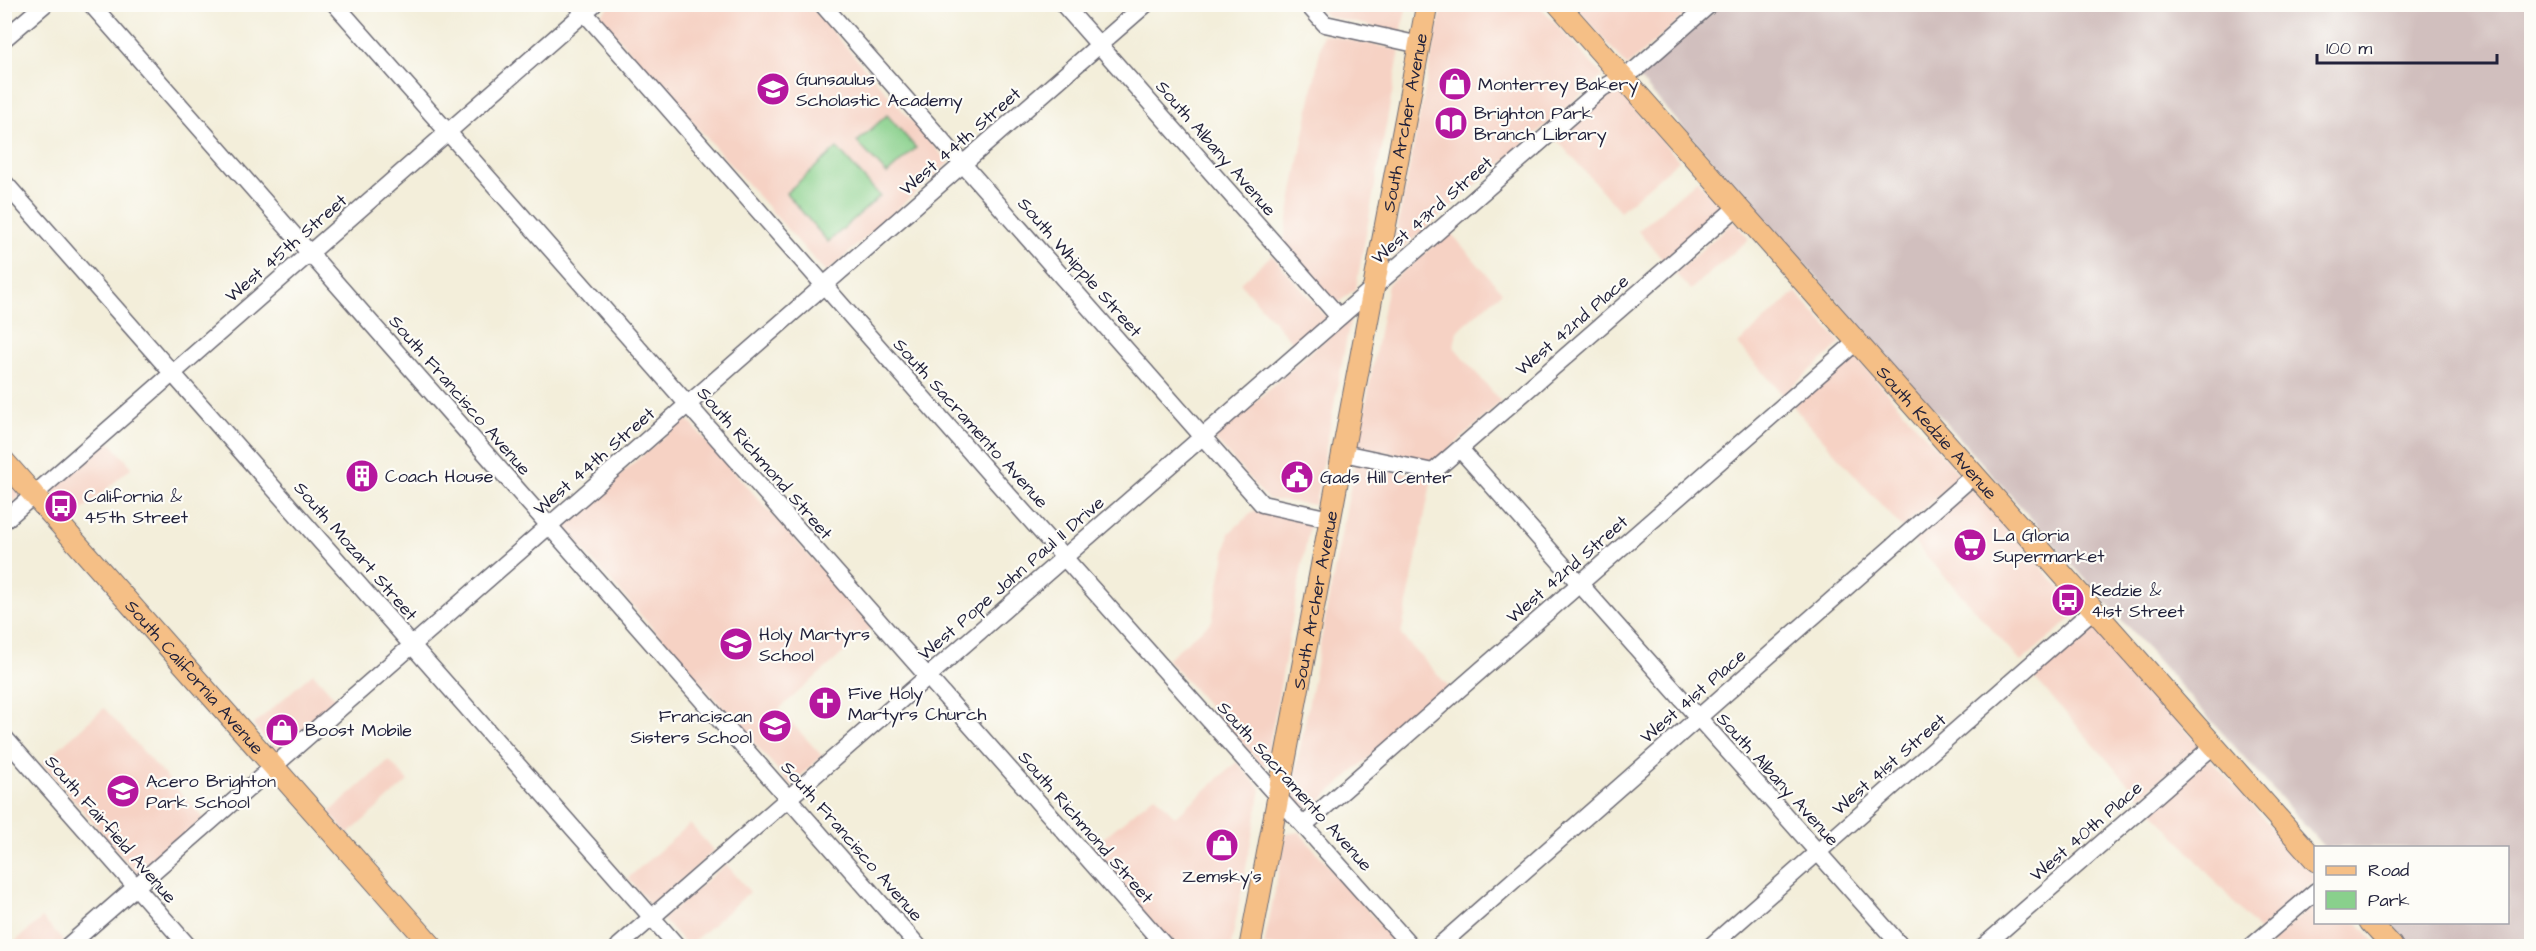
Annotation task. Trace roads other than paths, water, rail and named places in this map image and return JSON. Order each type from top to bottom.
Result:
[{"type":"main road","name":"South Archer Avenue","points":[[1250,946],[1427,4]]},
{"type":"main road","name":"South Kedzie Avenue","points":[[1558,4],[2314,859]]},
{"type":"main road","name":"South California Avenue","points":[[4,461],[432,946]]},
{"type":"main road","points":[[2372,924],[2392,946]]},
{"type":"street","points":[[4,39],[45,4]]},
{"type":"street","name":"South Francisco Avenue","points":[[91,4],[918,946]]},
{"type":"street","name":"South Richmond Street","points":[[335,4],[1165,946]]},
{"type":"street","name":"South Whipple Street","points":[[822,4],[1262,504],[1330,519]]},
{"type":"street","name":"South Albany Avenue","points":[[1063,4],[1339,317]]},
{"type":"street","name":"West 44th Street","points":[[68,946],[1146,4]]},
{"type":"street","points":[[1307,4],[1325,24],[1420,45]]},
{"type":"street","name":"West 43rd Street","points":[[1374,287],[1607,84],[1635,69],[1710,4]]},
{"type":"street","name":"West 45th Street","points":[[4,521],[448,132],[585,7]]},
{"type":"street","name":"South Sacramento Avenue","points":[[585,7],[824,286],[1411,946]]},
{"type":"street","name":"South Mozart Street","points":[[4,182],[677,946]]},
{"type":"street","name":"West 42nd Place","points":[[1343,453],[1433,472],[1737,207]]},
{"type":"street","name":"West Pope John Paul II Drive","points":[[619,946],[1374,287]]},
{"type":"street","name":"West 42nd Street","points":[[1304,825],[1856,342]]},
{"type":"street","name":"South Albany Avenue","points":[[1460,449],[1901,946]]},
{"type":"street","name":"West 41st Place","points":[[1439,946],[1974,475]]},
{"type":"street","name":"West 41st Street","points":[[1711,946],[2093,610]]},
{"type":"street","name":"South Fairfield Avenue","points":[[4,737],[188,946]]},
{"type":"street","name":"West 40th Place","points":[[1984,946],[2213,746]]},
{"type":"street","points":[[2252,946],[2314,893]]},
{"type":"place","name":"Monterrey Bakery","points":[[1455,84]]},
{"type":"place","name":"Gunsaulus Scholastic Academy","points":[[773,89]]},
{"type":"place","name":"Brighton Park Branch Library","points":[[1451,123]]},
{"type":"place","name":"Coach House","points":[[362,476]]},
{"type":"place","name":"Gads Hill Center","points":[[1297,477]]},
{"type":"place","name":"California & 45th Street","points":[[61,506]]},
{"type":"place","name":"La Gloria Supermarket","points":[[1970,545]]},
{"type":"place","name":"Kedzie & 41st Street","points":[[2068,600]]},
{"type":"place","name":"Holy Martyrs School","points":[[736,644]]},
{"type":"place","name":"Five Holy Martyrs Church","points":[[825,703]]},
{"type":"place","name":"Franciscan Sisters School","points":[[775,726]]},
{"type":"place","name":"Boost Mobile","points":[[282,730]]},
{"type":"place","name":"Acero Brighton Park School","points":[[123,791]]},
{"type":"place","name":"Zemsky's","points":[[1222,845]]}]
